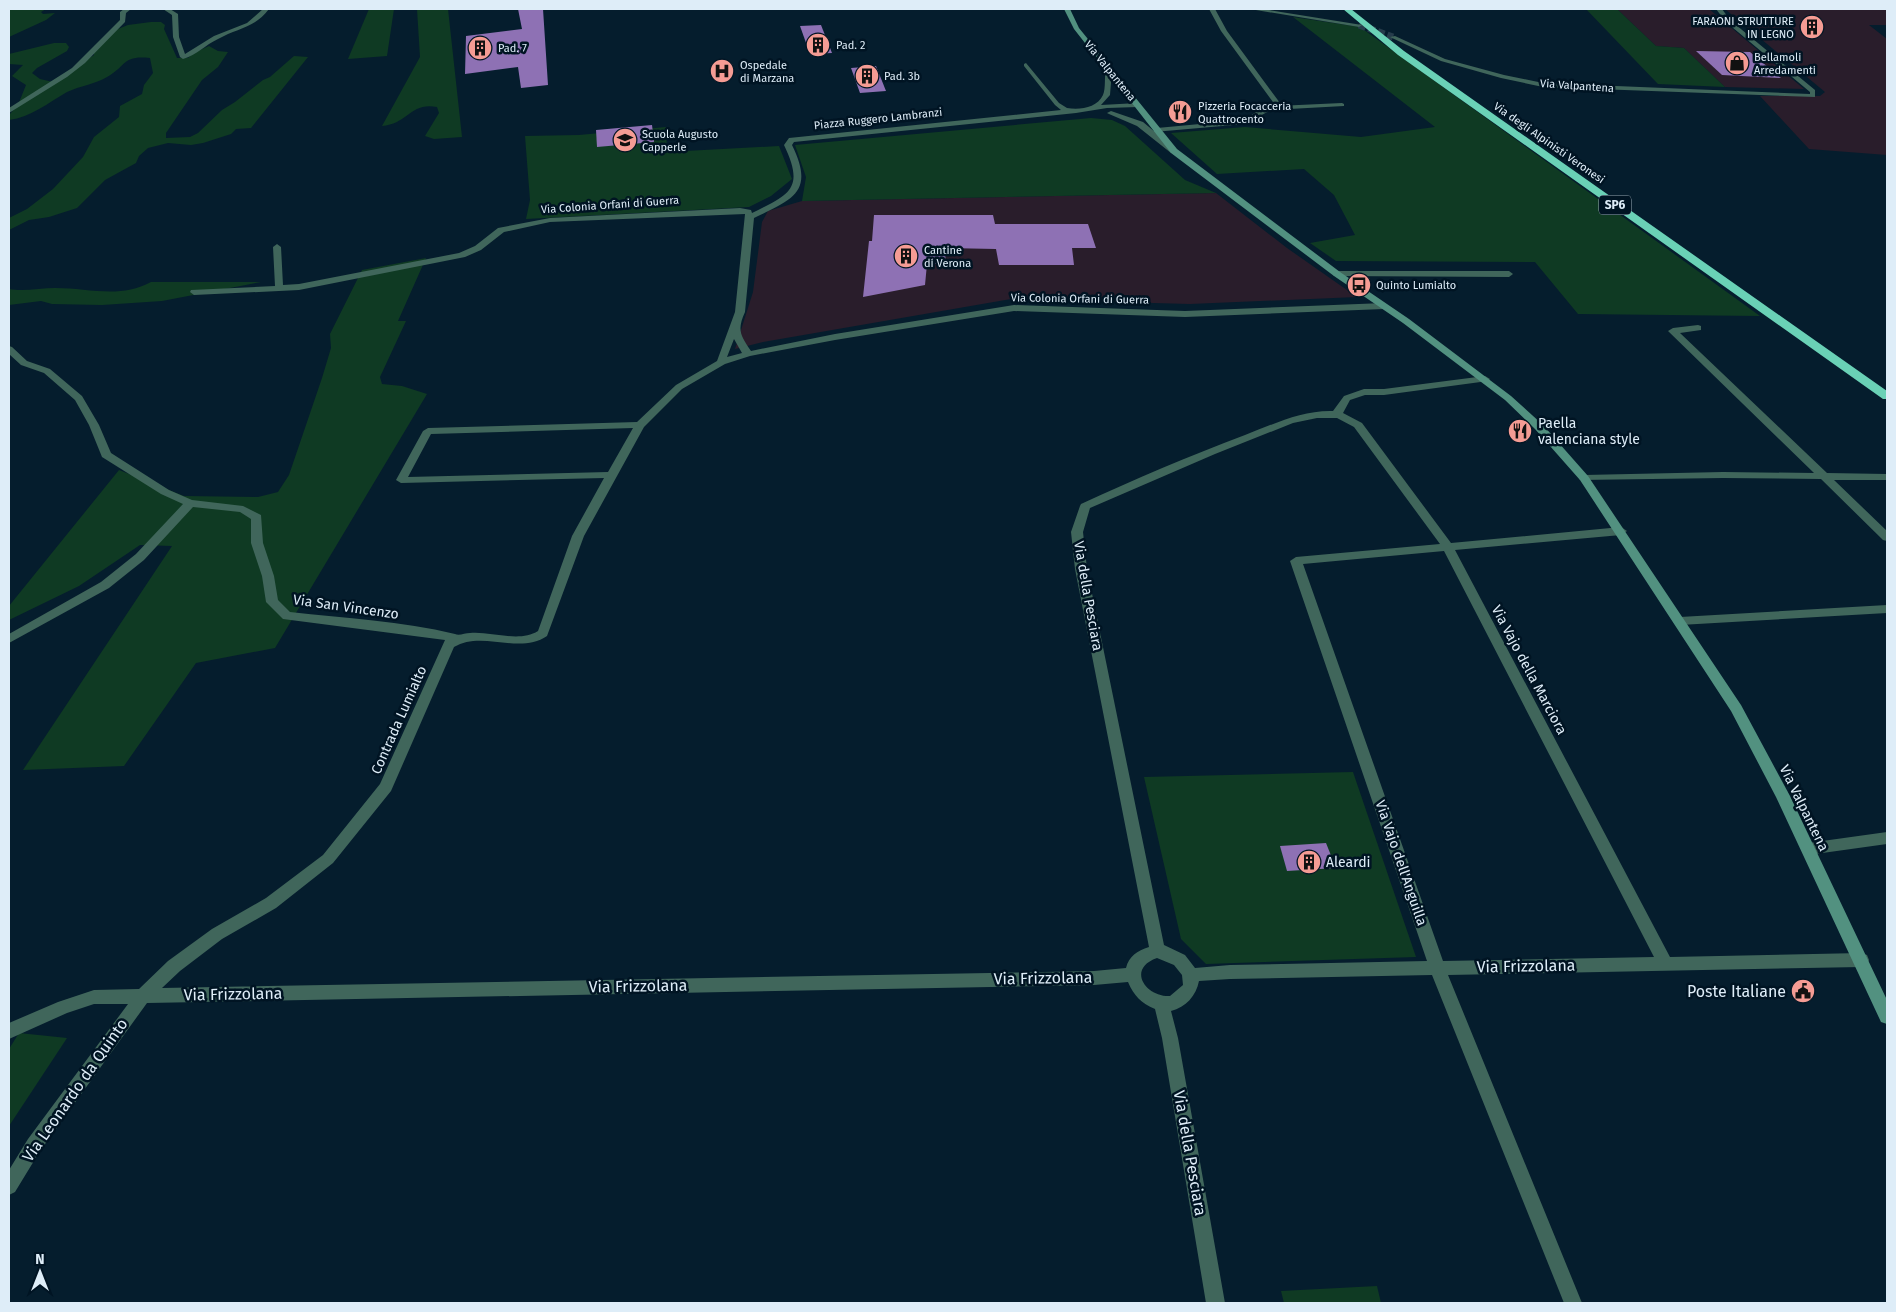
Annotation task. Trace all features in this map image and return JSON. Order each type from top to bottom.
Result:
[{"type":"highway","name":"Via degli Alpinisti Veronesi","points":[[1347,9],[1401,53],[1887,396]]},
{"type":"street","points":[[9,111],[84,62],[100,42],[123,20],[123,12],[128,9]]},
{"type":"street","points":[[166,9],[175,14],[176,37],[183,57],[197,53],[202,46],[217,37],[242,29],[263,14],[266,9]]},
{"type":"street","name":"Via Valpantena","points":[[1067,9],[1076,28],[1174,151],[1337,274],[1486,380],[1539,427],[1584,478],[1736,708],[1783,796],[1887,1017]]},
{"type":"street","points":[[1157,130],[1245,122],[1278,103],[1224,31],[1212,9]]},
{"type":"street","points":[[1253,9],[1359,25]]},
{"type":"street","name":"Via Valpantena","points":[[1393,37],[1443,60],[1543,85],[1814,96],[1813,91],[1728,21],[1719,9]]},
{"type":"street","name":"Piazza Ruggero Lambranzi","points":[[1026,65],[1057,104],[1065,110],[1076,112],[1118,105],[1139,107]]},
{"type":"street","points":[[1092,108],[1104,100],[1108,93],[1107,79],[1109,70]]},
{"type":"street","points":[[1272,108],[1342,105]]},
{"type":"street","name":"Piazza Ruggero Lambranzi","points":[[750,217],[790,196],[799,183],[799,171],[788,145],[788,142],[792,140],[1076,112],[1111,112],[1139,107]]},
{"type":"street","name":"Piazza Ruggero Lambranzi","points":[[1111,112],[1140,124],[1174,151]]},
{"type":"street","name":"Via Colonia Orfani di Guerra","points":[[194,292],[279,289],[342,280],[462,255],[478,248],[501,230],[550,220],[730,209],[748,212],[750,217]]},
{"type":"street","points":[[455,640],[461,638],[532,638],[541,635],[551,615],[578,536],[640,426],[679,387],[722,362],[724,351],[740,312],[750,217]]},
{"type":"street","points":[[277,247],[276,259],[280,274],[279,289]]},
{"type":"street","points":[[1337,274],[1509,274]]},
{"type":"street","name":"Via Colonia Orfani di Guerra","points":[[722,362],[748,354],[835,337],[1014,308],[1184,314],[1384,306]]},
{"type":"street","points":[[735,325],[737,337],[748,354]]},
{"type":"street","points":[[1698,328],[1673,331],[1822,477],[1887,537]]},
{"type":"street","name":"Via San Vincenzo","points":[[9,349],[24,363],[47,371],[79,398],[94,425],[106,455],[165,492],[190,503],[242,509],[257,518],[257,543],[268,576],[272,602],[287,616],[399,629],[447,636],[455,640]]},
{"type":"street","points":[[1337,414],[1347,398],[1364,392],[1384,392],[1486,380]]},
{"type":"street","name":"Via Vajo della Marciora","points":[[1337,414],[1349,418],[1358,425],[1448,547],[1665,963]]},
{"type":"street","name":"Via della Pesciara","points":[[1157,951],[1081,569],[1077,532],[1085,506],[1140,480],[1298,418],[1337,414]]},
{"type":"street","points":[[611,475],[401,480],[428,431],[640,426]]},
{"type":"street","points":[[1584,478],[1723,475],[1887,478]]},
{"type":"street","points":[[9,639],[105,585],[140,557],[190,503]]},
{"type":"street","points":[[1448,547],[1620,532]]},
{"type":"street","name":"Via Vajo dell'Anguilla","points":[[1448,547],[1296,561],[1437,968],[1573,1303]]},
{"type":"street","points":[[1680,621],[1887,609]]},
{"type":"street","name":"Contrada Lumialto","points":[[144,996],[174,966],[217,934],[271,904],[328,859],[386,787],[449,644],[455,640]]},
{"type":"street","points":[[1808,849],[1887,838]]},
{"type":"street","points":[[1157,951],[1166,952],[1182,961],[1191,975],[1189,990],[1178,1001],[1162,1003],[1144,996],[1138,990],[1132,975],[1137,960],[1149,952],[1157,951]]},
{"type":"street","name":"Via Frizzolana","points":[[1191,975],[1230,972],[1861,960]]},
{"type":"street","name":"Via Frizzolana","points":[[9,1031],[64,1007],[94,997],[1084,978],[1132,975]]},
{"type":"street","name":"Via Leonardo da Quinto","points":[[9,1186],[34,1145],[93,1062],[144,996]]},
{"type":"street","name":"Via della Pesciara","points":[[1162,1003],[1170,1038],[1216,1303]]},
{"type":"shaded area","points":[[1617,9],[1709,9],[1804,89],[1725,87],[1684,48],[1656,46]]},
{"type":"shaded area","points":[[1725,9],[1887,9],[1887,25],[1869,25],[1887,39],[1887,155],[1809,149],[1760,96],[1820,96],[1825,92]]},
{"type":"shaded area","points":[[1216,193],[1287,248],[1357,297],[1190,304],[1011,299],[763,342],[735,349],[753,292],[762,222],[768,211],[802,201]]},
{"type":"green space","points":[[9,9],[46,9],[41,12],[43,14],[55,13],[46,20],[9,37]]},
{"type":"green space","points":[[369,9],[394,9],[387,56],[348,59]]},
{"type":"green space","points":[[417,9],[448,9],[462,137],[434,139],[425,136],[439,113],[437,107],[428,106],[415,110],[398,121],[382,126],[420,57]]},
{"type":"green space","points":[[1586,9],[1617,9],[1656,46],[1684,48],[1725,87],[1658,84]]},
{"type":"green space","points":[[1293,17],[1360,27],[1760,316],[1578,314],[1535,262],[1336,261],[1310,243],[1355,235],[1334,195],[1304,169],[1217,174],[1171,133],[1245,127],[1361,137],[1435,127]]},
{"type":"green space","points":[[161,22],[165,25],[164,29],[177,58],[188,58],[193,53],[209,46],[218,51],[228,52],[218,67],[202,80],[166,133],[166,138],[190,137],[198,133],[222,110],[270,77],[294,56],[308,57],[251,128],[236,129],[231,134],[203,143],[191,145],[168,143],[148,148],[139,156],[136,163],[105,180],[77,208],[49,217],[29,220],[9,230],[9,218],[27,209],[53,189],[83,157],[94,137],[119,117],[120,106],[142,94],[144,85],[153,73],[150,58],[134,58],[125,62],[113,73],[102,79],[67,92],[32,113],[9,120],[9,115],[18,105],[26,85],[12,76],[23,65],[9,64],[9,54],[54,43],[66,43],[69,47],[67,51],[37,68],[32,73],[40,79],[53,82],[94,55],[94,46],[118,29],[128,25]]},
{"type":"green space","points":[[1091,118],[1112,120],[1125,126],[1185,180],[1216,193],[802,201],[806,177],[795,145]]},
{"type":"green space","points":[[666,127],[667,152],[779,146],[792,179],[771,196],[749,207],[526,219],[530,200],[525,136],[579,135]]},
{"type":"green space","points":[[426,258],[398,321],[406,321],[380,377],[382,384],[402,386],[427,394],[275,648],[196,663],[124,766],[23,770],[172,546],[140,545],[79,586],[9,620],[9,606],[119,470],[184,496],[258,497],[278,492],[289,475],[322,378],[331,348],[330,334],[362,270]]},
{"type":"green space","points":[[151,282],[261,282],[162,301],[102,305],[52,304],[41,301],[9,305],[9,289],[68,288],[116,291],[128,290]]},
{"type":"green space","points":[[1353,772],[1416,957],[1206,964],[1181,939],[1144,777]]},
{"type":"green space","points":[[19,1033],[67,1038],[9,1126],[9,1049]]},
{"type":"green space","points":[[1377,1286],[1381,1303],[1284,1303],[1281,1291]]},
{"type":"building","name":"Pad. 7","points":[[518,9],[543,9],[548,85],[521,88],[518,67],[465,74],[466,36],[522,29]]},
{"type":"building","name":"Pad. 2","points":[[821,25],[832,53],[810,54],[800,26]]},
{"type":"building","name":"Bellamoli Arredamenti","points":[[1696,51],[1750,52],[1781,78],[1722,75]]},
{"type":"building","name":"Pad. 3b","points":[[876,66],[886,91],[860,93],[851,68]]},
{"type":"building","name":"Scuola Augusto Capperle","points":[[652,125],[654,142],[597,147],[596,130]]},
{"type":"building","name":"Cantine di Verona","points":[[874,215],[993,215],[995,224],[1088,224],[1096,248],[1072,248],[1074,265],[999,265],[996,249],[946,248],[945,264],[927,264],[925,285],[863,297]]},
{"type":"building","name":"Aleardi","points":[[1326,843],[1336,868],[1287,871],[1280,846]]},
{"type":"tunnel","points":[[1359,25],[1393,37]]},
{"type":"place","name":"FARAONI STRUTTURE IN LEGNO","points":[[1812,27]]},
{"type":"place","name":"Pad. 2","points":[[818,45]]},
{"type":"place","name":"Pad. 7","points":[[480,48]]},
{"type":"place","name":"Bellamoli Arredamenti","points":[[1737,63]]},
{"type":"place","name":"Ospedale di Marzana","points":[[722,71]]},
{"type":"place","name":"Pad. 3b","points":[[867,76]]},
{"type":"place","name":"Pizzeria Focacceria Quattrocento","points":[[1180,112]]},
{"type":"place","name":"Scuola Augusto Capperle","points":[[625,140]]},
{"type":"place","name":"Cantine di Verona","points":[[906,256]]},
{"type":"place","name":"Quinto Lumialto","points":[[1359,285]]},
{"type":"place","name":"Paella valenciana style","points":[[1520,431]]},
{"type":"place","name":"Aleardi","points":[[1309,862]]},
{"type":"place","name":"Poste Italiane","points":[[1803,991]]}]
